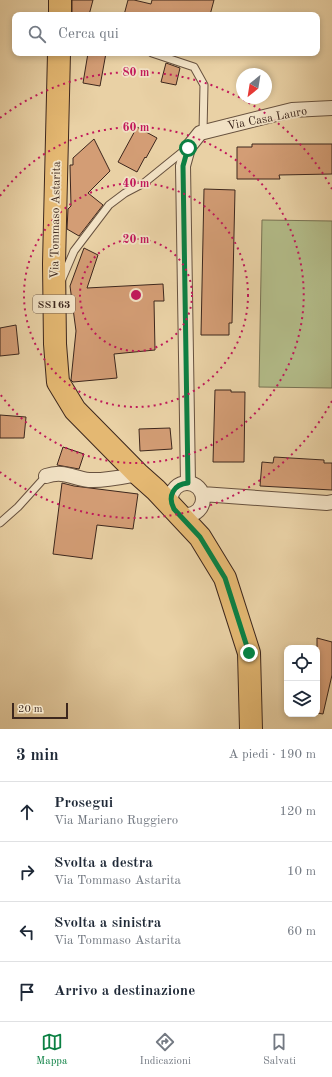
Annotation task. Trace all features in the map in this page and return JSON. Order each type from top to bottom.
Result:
[{"type":"main road","points":[[60,0],[60,12]]},
{"type":"main road","name":"Via Tommaso Astarita","points":[[59,56],[54,264],[60,354],[58,382],[75,410],[138,474],[156,490],[200,537],[225,578],[249,653],[251,729]]},
{"type":"street","name":"Via Casa Lauro","points":[[203,132],[292,110],[332,108]]},
{"type":"street","points":[[188,483],[183,166],[188,148],[200,133],[203,132]]},
{"type":"street","points":[[46,476],[55,473],[88,480],[106,480],[138,474]]},
{"type":"street","points":[[182,483],[194,484],[199,488],[202,494],[203,500],[201,506],[197,511],[191,514],[185,515],[179,513],[171,504],[173,491],[176,486],[182,483]]},
{"type":"street","points":[[202,494],[327,503],[332,502]]},
{"type":"lane","points":[[161,56],[194,67],[204,85],[203,132]]},
{"type":"lane","points":[[62,294],[62,278],[74,251],[109,205],[125,193],[144,183],[188,148]]},
{"type":"lane","points":[[0,523],[18,507],[46,476]]},
{"type":"green space","points":[[262,220],[332,221],[332,388],[259,387]]},
{"type":"building","points":[[72,0],[93,0],[90,12],[72,12]]},
{"type":"building","points":[[128,0],[151,4],[152,0],[214,0],[211,12],[125,12]]},
{"type":"building","points":[[88,56],[105,56],[100,86],[83,83]]},
{"type":"building","points":[[166,63],[180,68],[176,85],[161,82]]},
{"type":"building","points":[[137,127],[157,138],[137,172],[118,162]]},
{"type":"building","points":[[94,139],[110,171],[88,193],[103,205],[79,236],[67,229],[68,209],[71,206],[70,165],[73,165],[73,158]]},
{"type":"building","points":[[252,144],[332,144],[332,174],[279,175],[280,179],[237,179],[237,147],[252,147]]},
{"type":"building","points":[[204,189],[235,190],[232,323],[229,323],[229,335],[201,335]]},
{"type":"building","points":[[84,248],[98,255],[87,288],[163,284],[164,301],[154,301],[155,350],[114,354],[117,378],[73,382],[71,380],[76,331],[70,286]]},
{"type":"building","points":[[16,325],[19,354],[0,356],[0,328]]},
{"type":"building","points":[[215,390],[245,392],[244,462],[213,462]]},
{"type":"building","points":[[0,415],[26,417],[24,438],[0,438]]},
{"type":"building","points":[[170,428],[172,449],[140,451],[139,429]]},
{"type":"building","points":[[63,447],[84,454],[79,469],[57,465]]},
{"type":"building","points":[[274,457],[324,460],[324,463],[332,463],[332,490],[260,486],[262,462],[273,463]]},
{"type":"building","points":[[62,483],[74,486],[138,494],[133,529],[97,525],[92,559],[53,554]]},
{"type":"building","points":[[317,638],[332,642],[332,675],[323,714],[320,714],[320,645],[317,645]]},
{"type":"route","points":[[188,148],[183,166],[188,483],[182,483],[176,486],[171,497],[171,504],[200,537],[225,578],[249,653]]}]
